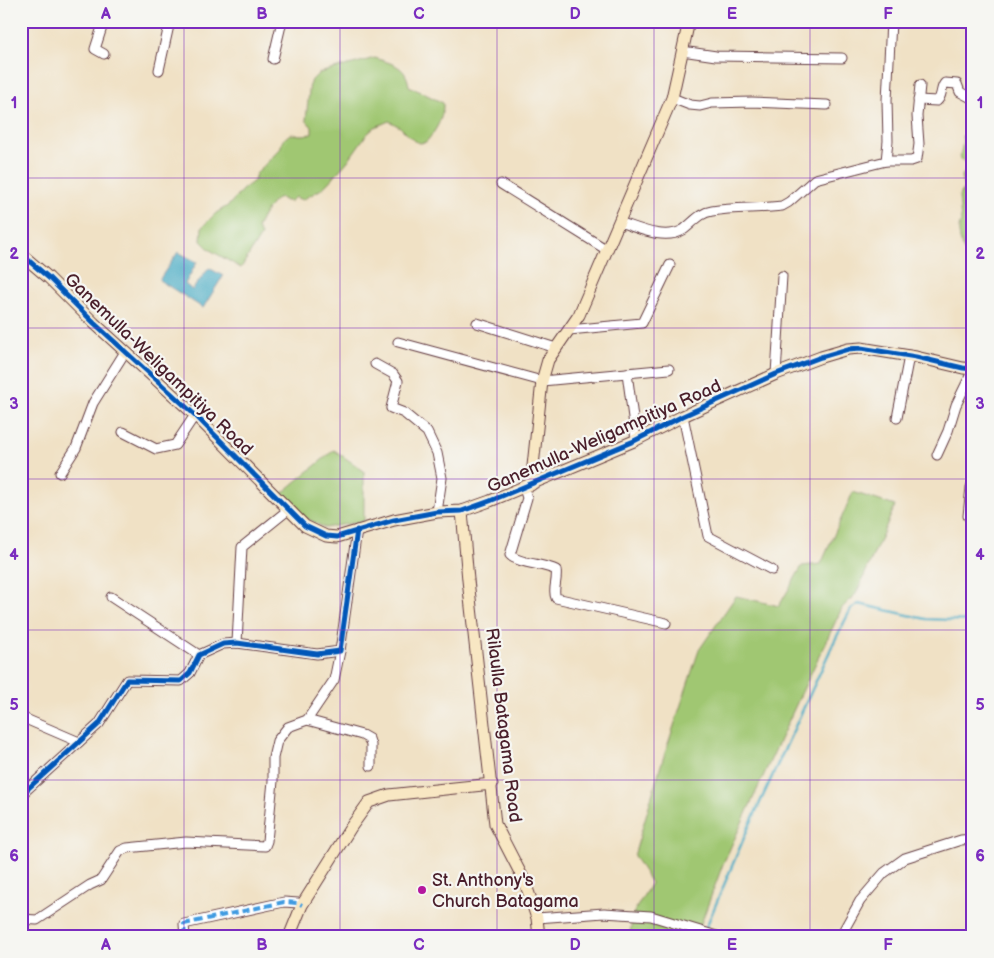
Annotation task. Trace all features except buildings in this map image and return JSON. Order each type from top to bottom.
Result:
[{"type":"street","points":[[104,21],[95,49],[104,54]]},
{"type":"street","points":[[159,70],[170,21]]},
{"type":"street","points":[[273,60],[282,21]]},
{"type":"street","points":[[666,623],[556,598],[554,593],[557,579],[556,570],[514,559],[510,555],[527,498],[542,381],[548,360],[579,315],[672,98],[689,21]]},
{"type":"street","points":[[886,161],[891,21]]},
{"type":"street","points":[[682,51],[716,56],[842,58]]},
{"type":"street","points":[[918,100],[937,101],[945,83],[957,84],[960,92],[973,99]]},
{"type":"street","points":[[619,222],[654,233],[675,233],[683,230],[706,212],[782,206],[815,179],[886,161],[911,161],[917,159],[919,144],[916,116],[920,85]]},
{"type":"street","points":[[672,98],[685,104],[700,106],[712,103],[752,102],[827,105]]},
{"type":"street","points":[[501,184],[607,250]]},
{"type":"street","name":"Ganemulla-Weligampitiya Road","points":[[21,254],[195,415],[305,526],[326,536],[337,537],[394,520],[437,512],[462,511],[528,487],[636,440],[683,416],[776,374],[820,356],[848,349],[861,348],[973,370]]},
{"type":"street","points":[[569,330],[642,323],[670,265]]},
{"type":"street","points":[[776,374],[782,276]]},
{"type":"street","points":[[477,322],[556,348]]},
{"type":"street","points":[[398,342],[542,381],[669,369]]},
{"type":"street","points":[[60,473],[76,448],[93,403],[125,352]]},
{"type":"street","points":[[897,418],[909,356]]},
{"type":"street","points":[[375,364],[393,374],[398,381],[391,408],[404,413],[427,432],[436,453],[442,478],[437,512]]},
{"type":"street","points":[[937,455],[948,431],[956,405],[973,370]]},
{"type":"street","points":[[627,373],[636,440]]},
{"type":"street","points":[[123,432],[156,449],[175,445],[195,415]]},
{"type":"street","points":[[683,416],[708,536],[772,570]]},
{"type":"street","points":[[973,486],[971,486],[968,516],[973,522]]},
{"type":"street","points":[[237,643],[242,547],[288,510]]},
{"type":"street","name":"Rilaulla Batagama Road","points":[[462,511],[495,824],[525,882],[537,918],[539,937]]},
{"type":"street","points":[[307,720],[334,680],[340,652],[357,530]]},
{"type":"street","points":[[111,597],[199,655]]},
{"type":"street","points":[[21,796],[99,724],[127,680],[180,681],[190,673],[199,655],[223,644],[237,643],[317,654],[340,652]]},
{"type":"street","points":[[21,716],[79,742]]},
{"type":"street","points":[[21,919],[37,920],[90,885],[101,880],[120,850],[186,842],[265,846],[273,758],[277,741],[288,727],[307,720],[362,735],[370,739],[371,766]]},
{"type":"street","points":[[289,937],[302,905],[369,802],[389,795],[492,784]]},
{"type":"street","points":[[840,937],[860,900],[884,873],[905,858],[961,840],[973,839]]},
{"type":"street","points":[[185,937],[184,924],[284,902],[302,905]]},
{"type":"street","points":[[537,918],[604,913],[651,916],[720,937]]},
{"type":"green space","points":[[375,58],[397,66],[405,74],[409,86],[443,103],[442,114],[433,134],[426,142],[420,143],[414,141],[400,127],[389,121],[375,127],[366,135],[347,162],[320,190],[302,200],[295,197],[291,201],[285,201],[279,197],[272,204],[263,215],[257,228],[261,235],[241,268],[210,250],[201,241],[202,227],[254,181],[256,174],[280,149],[283,140],[290,134],[312,134],[312,127],[306,120],[310,82],[319,73]]},
{"type":"green space","points":[[962,136],[973,137],[973,253],[964,251],[959,233],[961,222],[959,196],[964,189],[961,177],[965,172],[966,163],[960,158]]},
{"type":"green space","points":[[334,450],[364,471],[364,521],[325,528],[304,517],[280,495]]},
{"type":"green space","points":[[853,492],[895,506],[856,594],[842,608],[801,694],[723,864],[696,937],[629,937],[634,912],[651,883],[634,856],[661,765],[699,650],[736,596],[779,606],[802,566],[821,564]]},
{"type":"water","points":[[178,252],[197,262],[185,284],[192,290],[209,268],[223,276],[203,308],[159,280]]},
{"type":"waterway","points":[[702,937],[746,833],[851,609],[859,604],[926,619],[973,621]]},
{"type":"marked path","points":[[185,937],[184,924],[284,902],[302,905]]},
{"type":"cycle path","points":[[21,254],[195,415],[305,526],[326,536],[337,537],[394,520],[437,512],[462,511],[490,501],[634,441],[683,416],[776,374],[848,349],[861,348],[973,369]]},
{"type":"cycle path","points":[[21,795],[99,724],[127,680],[181,681],[190,673],[199,655],[223,644],[237,643],[317,654],[340,651],[357,530]]},
{"type":"place","name":"St. Anthony's Church Batagama","points":[[422,890]]}]
